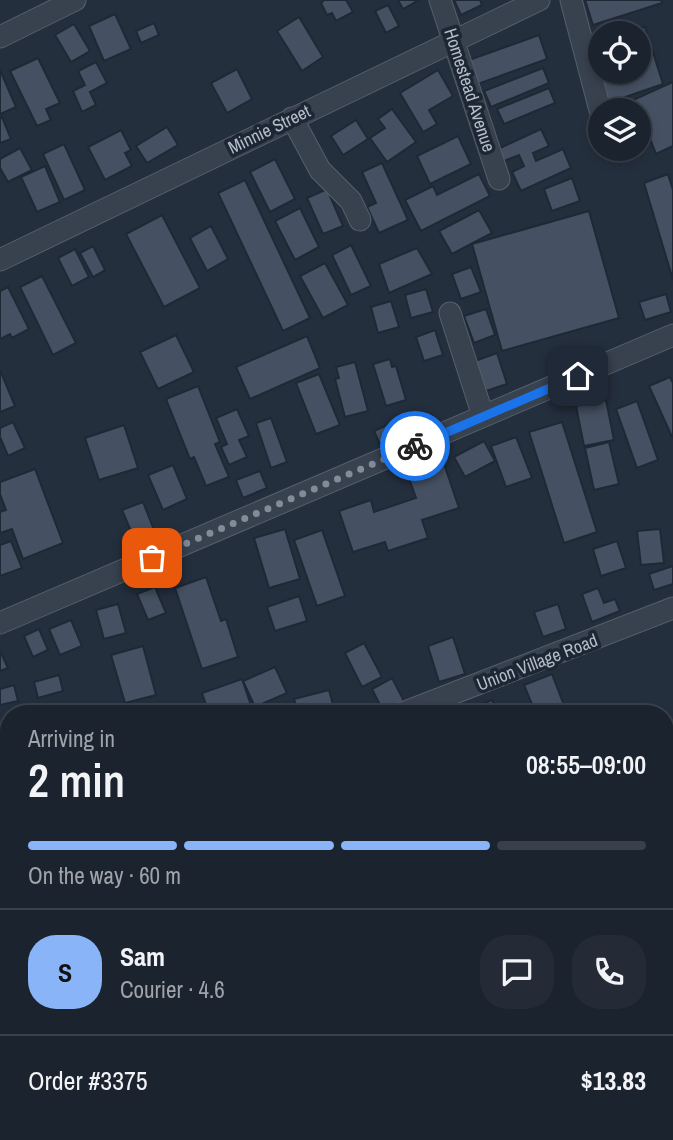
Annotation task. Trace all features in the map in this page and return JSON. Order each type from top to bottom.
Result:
[{"type":"street","points":[[0,37],[75,0]]},
{"type":"street","name":"Homestead Avenue","points":[[440,0],[499,179]]},
{"type":"street","name":"Minnie Street","points":[[0,260],[538,0]]},
{"type":"street","points":[[571,0],[597,98]]},
{"type":"street","points":[[292,118],[320,170],[351,201],[360,220]]},
{"type":"street","points":[[450,313],[483,416]]},
{"type":"street","points":[[0,623],[673,335]]},
{"type":"street","name":"Union Village Road","points":[[423,705],[673,608]]},
{"type":"building","points":[[324,0],[346,0],[353,12],[336,21],[332,13],[327,15],[321,3]]},
{"type":"building","points":[[398,0],[419,0],[403,9]]},
{"type":"building","points":[[454,0],[480,0],[482,5],[461,15]]},
{"type":"building","points":[[585,0],[661,0],[662,3],[606,21],[592,21]]},
{"type":"building","points":[[388,5],[399,26],[386,33],[375,11]]},
{"type":"building","points":[[115,14],[131,49],[104,61],[89,26]]},
{"type":"building","points":[[299,17],[323,57],[302,71],[277,31]]},
{"type":"building","points":[[154,23],[159,35],[141,43],[136,31]]},
{"type":"building","points":[[74,24],[90,51],[71,62],[55,35]]},
{"type":"building","points":[[539,35],[547,59],[478,84],[469,60]]},
{"type":"building","points":[[651,46],[663,84],[622,98],[606,98],[602,84],[651,84]]},
{"type":"building","points":[[38,58],[60,103],[46,109],[51,120],[37,126],[10,71]]},
{"type":"building","points":[[96,62],[107,83],[90,92],[96,105],[82,112],[73,91],[85,85],[78,71]]},
{"type":"building","points":[[543,68],[549,83],[491,107],[484,91]]},
{"type":"building","points":[[237,69],[252,99],[227,113],[211,83]]},
{"type":"building","points":[[0,70],[16,107],[0,114]]},
{"type":"building","points":[[438,70],[453,96],[429,110],[437,124],[423,132],[400,93]]},
{"type":"building","points":[[673,82],[673,146],[656,154],[651,141],[651,98],[638,98]]},
{"type":"building","points":[[549,88],[555,103],[504,124],[497,109]]},
{"type":"building","points":[[392,109],[416,142],[387,162],[370,138],[385,128],[378,119]]},
{"type":"building","points":[[2,117],[11,139],[0,143],[0,118]]},
{"type":"building","points":[[356,120],[368,139],[343,155],[331,136]]},
{"type":"building","points":[[167,127],[178,145],[147,163],[136,146]]},
{"type":"building","points":[[541,129],[549,146],[533,153],[536,161],[563,149],[571,168],[521,191],[512,172],[524,166],[519,155],[504,161],[498,149]]},
{"type":"building","points":[[121,130],[131,150],[125,153],[132,166],[105,180],[88,147]]},
{"type":"building","points":[[458,136],[471,164],[430,184],[417,156]]},
{"type":"building","points":[[64,144],[85,190],[64,200],[43,154]]},
{"type":"building","points":[[20,148],[32,170],[8,182],[0,168],[0,159]]},
{"type":"building","points":[[275,159],[295,199],[270,212],[250,172]]},
{"type":"building","points":[[382,163],[408,220],[379,233],[367,207],[376,203],[362,172]]},
{"type":"building","points":[[45,166],[60,202],[37,212],[21,177]]},
{"type":"building","points":[[479,174],[490,196],[421,231],[405,200],[433,186],[437,195]]},
{"type":"building","points":[[668,174],[673,190],[673,280],[644,183]]},
{"type":"building","points":[[572,178],[580,201],[552,211],[544,189]]},
{"type":"building","points":[[245,180],[310,318],[283,331],[218,193]]},
{"type":"building","points":[[327,189],[343,226],[323,234],[307,198]]},
{"type":"building","points":[[300,208],[319,247],[295,260],[275,221]]},
{"type":"building","points":[[479,210],[492,233],[452,254],[439,231]]},
{"type":"building","points":[[589,211],[619,318],[502,351],[472,244]]},
{"type":"building","points":[[162,215],[200,288],[164,307],[126,234]]},
{"type":"building","points":[[211,226],[228,259],[207,271],[190,238]]},
{"type":"building","points":[[351,245],[371,286],[351,295],[332,255]]},
{"type":"building","points":[[93,246],[105,270],[93,277],[80,253]]},
{"type":"building","points":[[417,248],[432,274],[389,293],[379,264]]},
{"type":"building","points":[[75,249],[89,277],[72,286],[58,258]]},
{"type":"building","points":[[325,263],[348,305],[323,318],[300,276]]},
{"type":"building","points":[[471,267],[481,292],[461,299],[452,274]]},
{"type":"building","points":[[42,276],[76,343],[53,355],[20,287]]},
{"type":"building","points":[[8,287],[29,329],[12,338],[10,334],[0,339],[0,291]]},
{"type":"building","points":[[426,289],[433,312],[411,318],[405,295]]},
{"type":"building","points":[[666,294],[671,312],[645,320],[639,302]]},
{"type":"building","points":[[391,301],[399,327],[378,333],[371,307]]},
{"type":"building","points":[[486,309],[495,335],[474,343],[464,316]]},
{"type":"building","points":[[435,330],[443,355],[424,361],[416,337]]},
{"type":"building","points":[[176,335],[194,372],[158,389],[140,352]]},
{"type":"building","points":[[307,336],[320,368],[250,399],[236,367]]},
{"type":"building","points":[[497,353],[507,384],[486,391],[475,361]]},
{"type":"building","points":[[390,359],[392,367],[396,366],[406,400],[386,406],[373,364]]},
{"type":"building","points":[[355,362],[368,411],[345,417],[335,379],[339,378],[336,367]]},
{"type":"building","points":[[0,370],[15,406],[0,412]]},
{"type":"building","points":[[319,374],[340,425],[316,434],[296,383]]},
{"type":"building","points":[[670,377],[673,383],[673,439],[649,386]]},
{"type":"building","points":[[198,386],[220,442],[215,444],[229,477],[206,486],[194,457],[190,459],[166,399]]},
{"type":"building","points":[[606,400],[614,440],[584,446],[576,406]]},
{"type":"building","points":[[637,401],[658,460],[637,468],[616,409]]},
{"type":"building","points":[[237,409],[249,436],[239,440],[247,457],[229,465],[221,447],[227,444],[216,418]]},
{"type":"building","points":[[271,418],[287,462],[271,468],[256,423]]},
{"type":"building","points":[[396,421],[403,438],[381,447],[374,431]]},
{"type":"building","points":[[13,422],[25,448],[8,456],[0,437],[0,428]]},
{"type":"building","points":[[562,422],[597,532],[564,543],[529,432]]},
{"type":"building","points":[[124,425],[138,468],[99,480],[85,438]]},
{"type":"building","points":[[516,437],[532,478],[506,487],[491,446]]},
{"type":"building","points":[[484,441],[495,461],[465,477],[454,457]]},
{"type":"building","points":[[609,442],[619,484],[594,490],[585,448]]},
{"type":"building","points":[[443,461],[459,508],[422,520],[428,538],[388,551],[385,542],[353,552],[339,511],[371,500],[374,512],[416,498],[407,473]]},
{"type":"building","points":[[173,465],[187,499],[163,510],[148,475]]},
{"type":"building","points":[[35,469],[63,543],[23,559],[12,529],[0,533],[0,512],[6,510],[0,494],[0,482]]},
{"type":"building","points":[[260,471],[267,488],[243,498],[236,480]]},
{"type":"building","points":[[143,502],[156,535],[136,543],[122,510]]},
{"type":"building","points":[[285,529],[300,579],[269,588],[254,538]]},
{"type":"building","points":[[660,529],[664,563],[641,565],[637,531]]},
{"type":"building","points":[[322,530],[345,596],[317,606],[294,540]]},
{"type":"building","points":[[11,541],[22,568],[0,576],[0,545]]},
{"type":"building","points":[[617,541],[626,568],[601,576],[593,549]]},
{"type":"building","points":[[673,566],[673,584],[654,590],[649,574]]},
{"type":"building","points":[[206,577],[221,621],[226,619],[238,657],[202,669],[175,588]]},
{"type":"building","points":[[155,587],[166,613],[148,620],[137,594]]},
{"type":"building","points":[[598,588],[604,603],[615,599],[620,611],[592,622],[582,594]]},
{"type":"building","points":[[299,596],[307,621],[275,631],[267,607]]},
{"type":"building","points":[[118,604],[126,633],[104,639],[96,610]]},
{"type":"building","points":[[558,604],[566,629],[543,637],[534,612]]},
{"type":"building","points":[[71,620],[82,646],[60,655],[49,629]]},
{"type":"building","points":[[39,629],[48,650],[33,657],[24,636]]},
{"type":"building","points":[[453,637],[465,674],[439,682],[428,646]]},
{"type":"building","points":[[364,643],[382,677],[362,687],[345,653]]},
{"type":"building","points":[[143,646],[156,695],[125,703],[111,655]]},
{"type":"building","points":[[0,651],[8,668],[0,671]]},
{"type":"building","points":[[275,667],[287,693],[254,705],[243,681]]},
{"type":"building","points":[[552,674],[564,705],[532,705],[524,685]]},
{"type":"building","points":[[59,675],[63,691],[38,698],[34,682]]},
{"type":"building","points":[[392,678],[404,701],[396,705],[380,705],[372,689]]},
{"type":"building","points":[[242,679],[251,705],[206,705],[202,693]]},
{"type":"building","points":[[14,685],[18,701],[0,705],[0,689]]},
{"type":"building","points":[[329,690],[333,705],[296,705],[294,699]]},
{"type":"building","points":[[492,700],[494,705],[480,705]]},
{"type":"way so far","points":[[152,558],[415,446]]},
{"type":"route","points":[[415,446],[578,376]]}]
